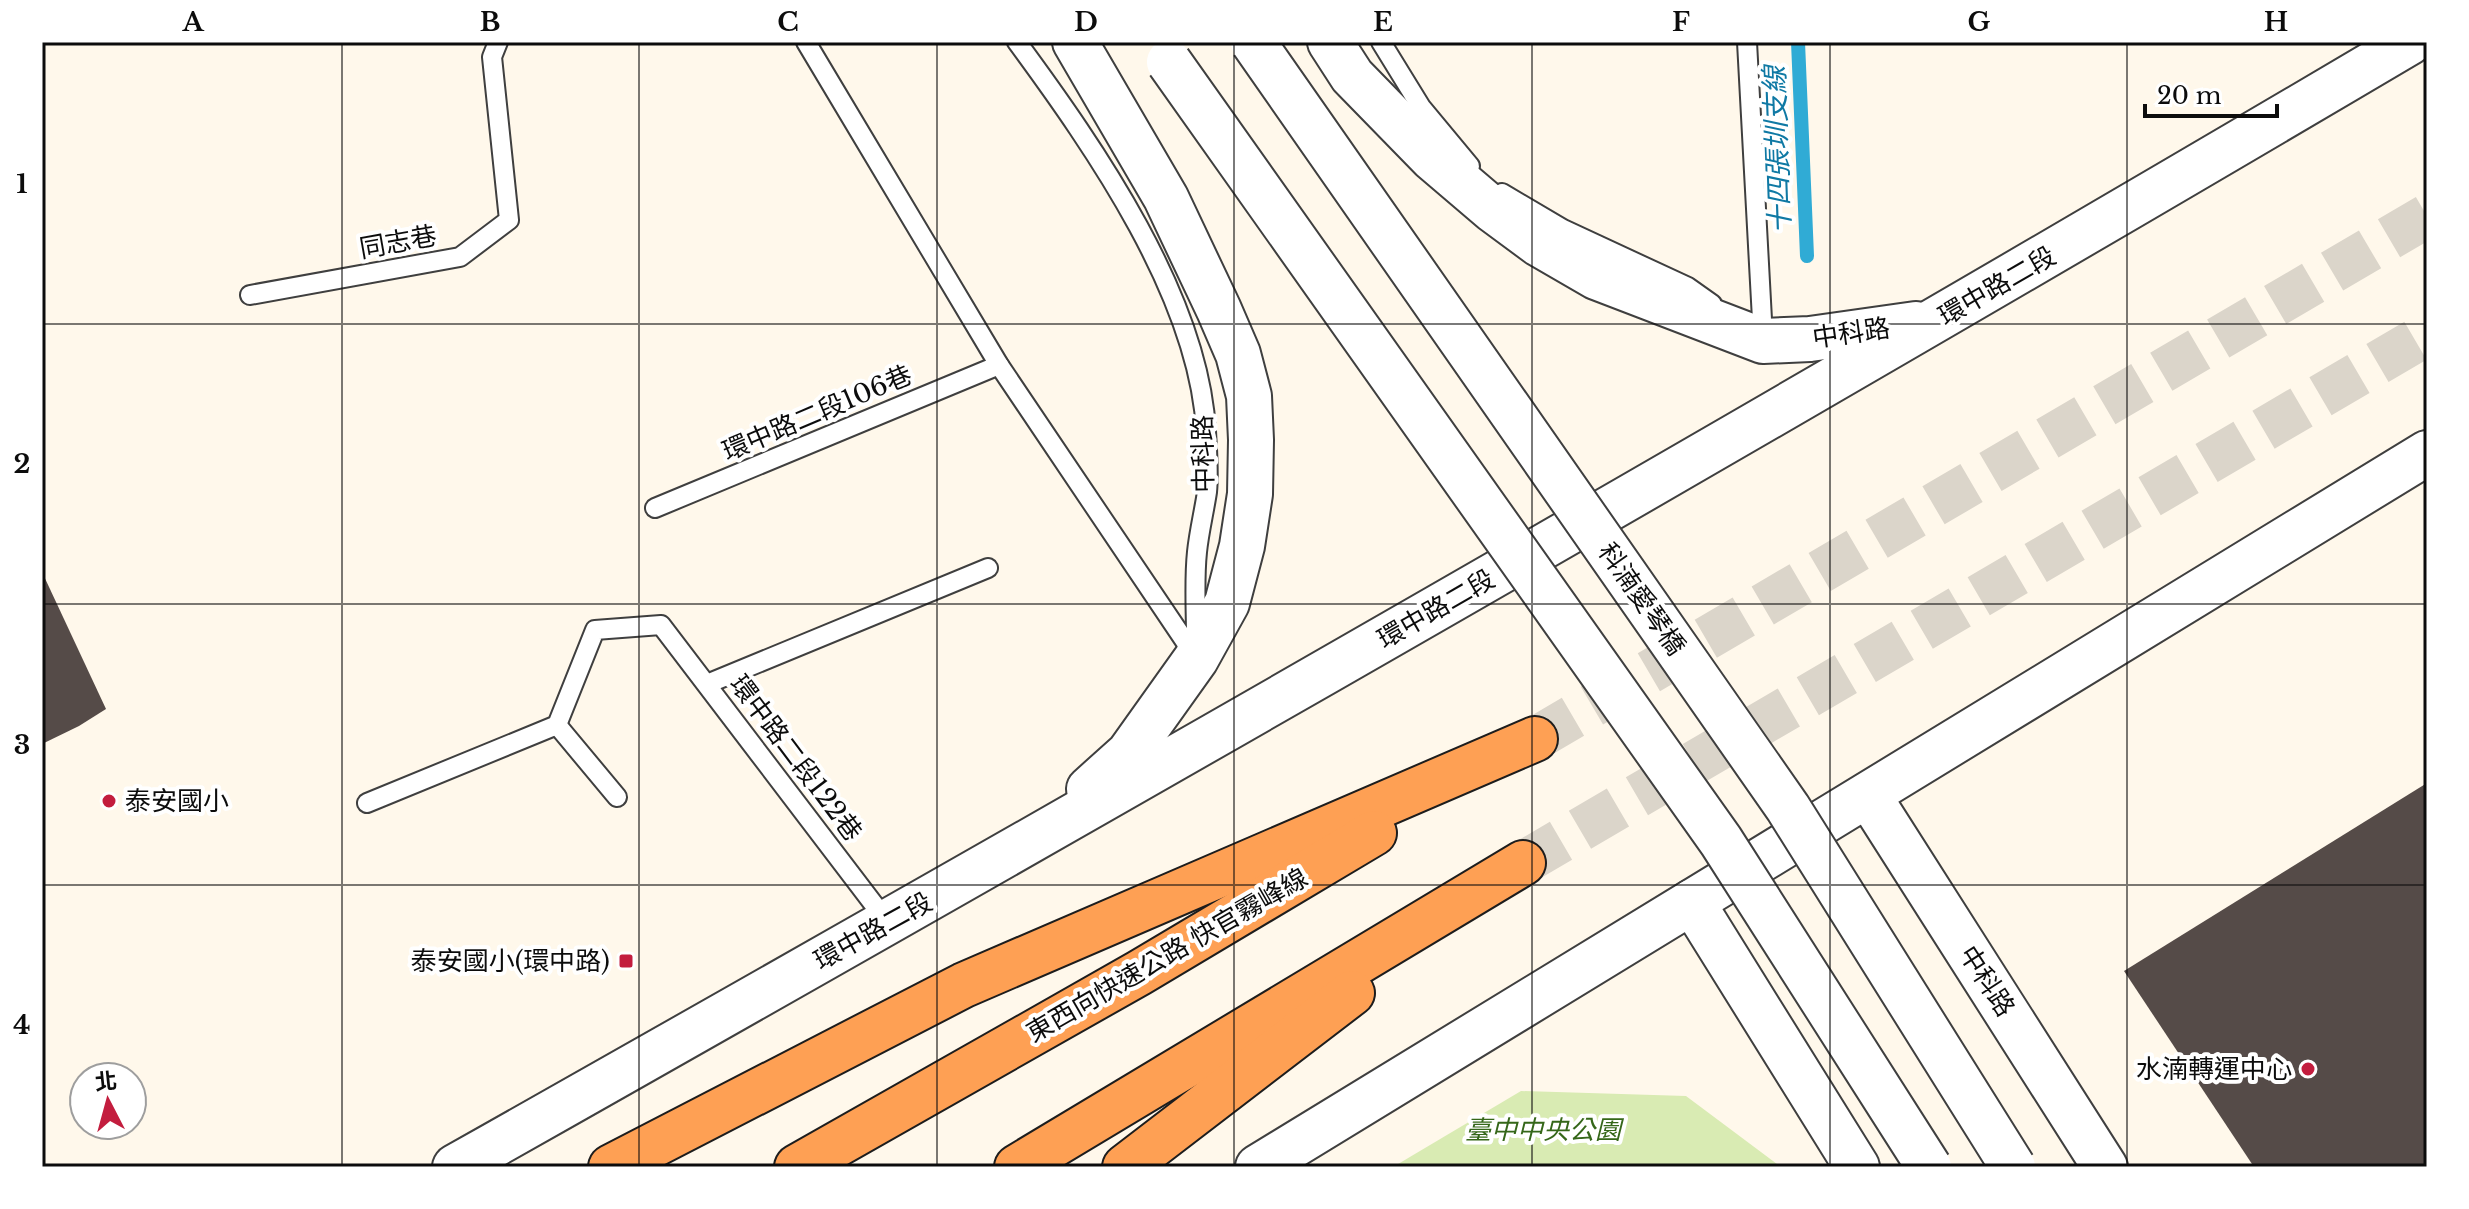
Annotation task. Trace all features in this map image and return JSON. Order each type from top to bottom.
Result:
[{"type":"highway","name":"東西向快速公路 快官霧峰線","points":[[611,1167],[964,985],[1535,739],[1139,973],[797,1167]]},
{"type":"highway","points":[[1017,1167],[1523,863],[1125,1167]]},
{"type":"street","points":[[1024,846],[1129,753],[1196,659],[1227,603],[1242,546],[1250,494],[1249,396],[1238,354],[1166,198],[1075,42]]},
{"type":"street","name":"科湳愛琴橋","points":[[1253,42],[1788,808],[2013,1167]]},
{"type":"street","name":"中科路","points":[[1330,42],[1352,76],[1432,158],[1539,244],[1596,277],[1763,341],[1810,339],[1938,321]]},
{"type":"street","name":"環中路二段","points":[[455,1167],[1024,846],[1938,321],[2410,42]]},
{"type":"street","points":[[1162,52],[1721,841],[1929,1167]]},
{"type":"street","points":[[1258,1167],[2427,453]]},
{"type":"street","name":"中科路","points":[[1868,795],[2105,1167]]},
{"type":"street","points":[[1692,902],[1857,1167]]},
{"type":"lane","name":"同志巷","points":[[250,295],[460,257],[509,220],[492,57],[498,42]]},
{"type":"lane","points":[[806,42],[999,365],[1196,659]]},
{"type":"lane","name":"中科路","points":[[1017,42],[1077,124],[1133,219],[1183,319],[1198,378],[1206,428],[1207,489],[1196,553],[1196,659]]},
{"type":"lane","points":[[1381,42],[1421,107],[1464,160],[1488,180],[1563,229],[1688,287],[1763,341]]},
{"type":"lane","points":[[1747,42],[1763,341]]},
{"type":"lane","name":"環中路二段106巷","points":[[655,508],[999,365]]},
{"type":"lane","points":[[707,684],[988,568]]},
{"type":"lane","name":"環中路二段122巷","points":[[557,725],[595,630],[661,625],[888,923]]},
{"type":"lane","points":[[367,803],[557,725],[617,797]]},
{"type":"green space","name":"臺中中央公園","points":[[1521,1091],[1686,1096],[1781,1167],[1393,1167]]},
{"type":"building","points":[[42,572],[106,709],[42,744]]},
{"type":"building","name":"水湳轉運中心","points":[[2427,783],[2427,1167],[2254,1167],[2124,971]]},
{"type":"waterway","name":"十四張圳支線","points":[[1798,42],[1807,256]]},
{"type":"tunnel","points":[[1535,739],[2427,216]]},
{"type":"tunnel","points":[[1523,863],[2427,334]]},
{"type":"place","name":"泰安國小","points":[[109,801]]},
{"type":"place","name":"泰安國小(環中路)","points":[[626,961]]},
{"type":"place","name":"水湳轉運中心","points":[[2308,1069]]}]
